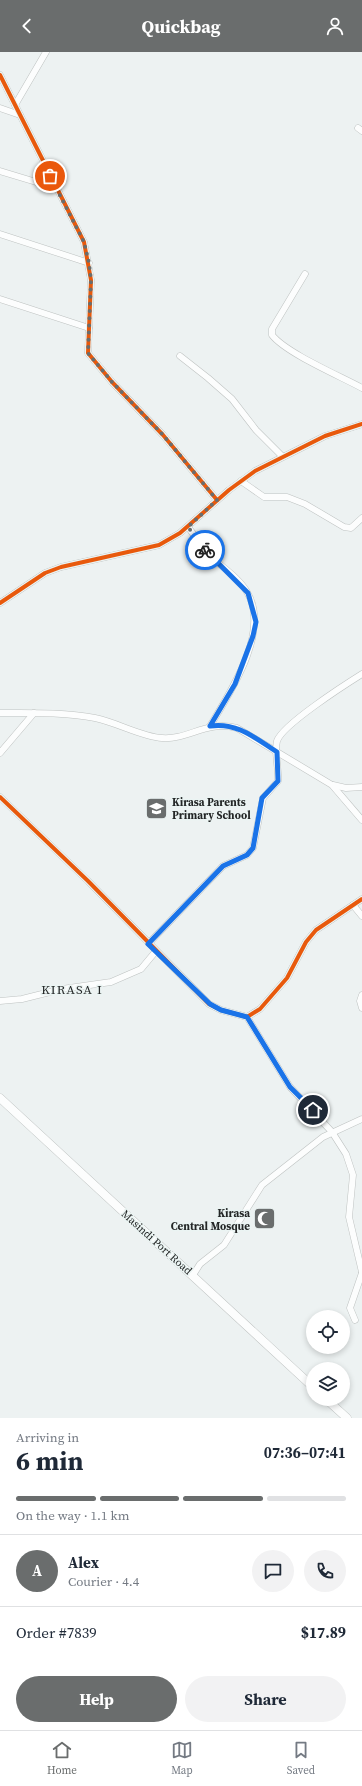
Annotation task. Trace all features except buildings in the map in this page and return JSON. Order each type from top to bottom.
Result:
[{"type":"main road","name":"Masindi Port Road","points":[[0,1098],[306,1380]]},
{"type":"main road","points":[[334,1406],[347,1418]]},
{"type":"street","points":[[15,105],[46,52]]},
{"type":"street","points":[[0,75],[84,242],[91,280],[88,350],[91,358],[116,388],[159,430],[217,500]]},
{"type":"street","points":[[0,108],[20,115]]},
{"type":"street","points":[[0,171],[56,188]]},
{"type":"street","points":[[0,234],[89,263]]},
{"type":"street","points":[[305,274],[274,326],[272,335],[278,342],[310,361],[362,388]]},
{"type":"street","points":[[0,299],[89,328]]},
{"type":"street","points":[[180,356],[208,378],[232,400],[256,430],[282,456]]},
{"type":"street","points":[[0,603],[45,574],[61,567],[152,548],[180,533],[241,481],[282,456],[326,436],[362,424]]},
{"type":"street","points":[[241,481],[264,497],[285,497],[300,502],[344,527],[351,528],[362,518]]},
{"type":"street","points":[[188,527],[205,550],[248,593],[256,622],[253,636],[235,684],[210,726]]},
{"type":"street","points":[[148,944],[223,866],[247,855],[253,848],[262,798],[278,781],[278,740],[289,726],[362,674]]},
{"type":"street","points":[[0,713],[34,713],[95,718],[161,738],[176,737],[210,726],[220,725],[237,728],[332,785],[362,820]]},
{"type":"street","points":[[0,753],[34,713]]},
{"type":"street","points":[[332,785],[346,788],[362,787]]},
{"type":"street","points":[[0,797],[88,881],[148,944],[210,1004],[221,1010],[247,1017],[290,1087],[332,1132],[346,1154],[353,1172],[349,1217],[360,1256],[362,1273],[350,1308],[355,1320]]},
{"type":"street","points":[[247,1017],[260,1009],[287,978],[306,942],[316,930],[362,900]]},
{"type":"street","points":[[353,905],[362,916]]},
{"type":"street","points":[[0,1001],[22,999],[62,989],[80,988],[111,982],[141,969],[156,951]]},
{"type":"street","points":[[362,995],[360,1001],[362,1008]]},
{"type":"street","points":[[193,1275],[200,1264],[218,1252],[224,1245],[262,1185],[288,1163],[332,1132],[362,1118]]},
{"type":"cycle path","points":[[0,75],[84,242],[91,280],[88,353],[112,382],[163,435],[217,500]]},
{"type":"cycle path","points":[[0,603],[45,573],[61,567],[159,545],[180,533],[229,490],[255,471],[325,436],[362,424]]},
{"type":"cycle path","points":[[0,797],[88,881],[209,1004],[221,1010],[247,1017],[260,1009],[287,978],[306,942],[316,930],[362,899]]},
{"type":"way so far","points":[[50,176],[84,242],[89,263],[91,280],[88,353],[131,403],[163,435],[178,455],[217,500],[188,527],[205,550]]},
{"type":"place","name":"Kirasa Parents Primary School","points":[[156,808]]},
{"type":"place","name":"Kirasa Central Mosque","points":[[265,1219]]},
{"type":"district","name":"KIRASA I","points":[[72,989]]},
{"type":"route","points":[[205,550],[248,593],[256,622],[255,630],[244,663],[235,684],[210,726],[220,725],[237,728],[246,732],[277,752],[278,781],[277,784],[262,798],[262,806],[253,848],[247,855],[223,866],[148,944],[210,1004],[221,1010],[247,1017],[290,1087],[313,1110]]}]
